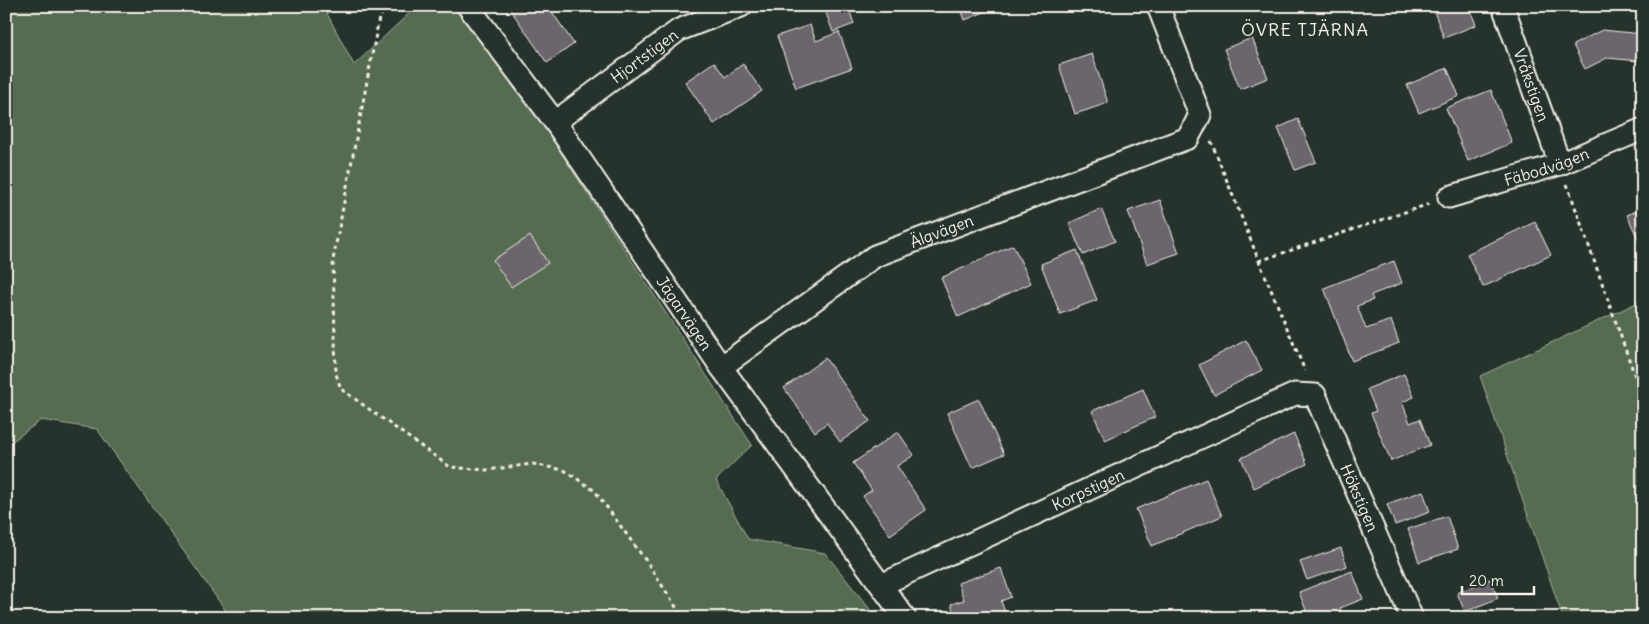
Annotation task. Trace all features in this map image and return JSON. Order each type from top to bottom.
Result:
[{"type":"street","name":"Jägarvägen","points":[[468,6],[556,122],[721,368],[905,618]]},
{"type":"street","name":"Hjortstigen","points":[[556,122],[679,30],[741,6]]},
{"type":"street","points":[[1158,6],[1200,115]]},
{"type":"street","name":"Vråkstigen","points":[[1503,6],[1560,164]]},
{"type":"street","name":"Älgvägen","points":[[721,368],[876,256],[1188,138],[1200,115]]},
{"type":"street","name":"Fäbodvägen","points":[[1450,197],[1560,164],[1643,129]]},
{"type":"street","name":"Korpstigen","points":[[881,585],[1305,395]]},
{"type":"street","name":"Hökstigen","points":[[1305,395],[1412,618]]},
{"type":"path","points":[[388,6],[378,18],[333,260],[336,374],[341,389],[450,467],[486,470],[533,464],[564,470],[595,491],[649,565],[683,618]]},
{"type":"path","points":[[1200,115],[1259,261],[1305,395]]},
{"type":"path","points":[[1560,164],[1643,399]]},
{"type":"path","points":[[1259,261],[1450,197]]},
{"type":"green space","points":[[6,6],[323,6],[354,65],[417,6],[456,6],[522,93],[752,445],[716,480],[748,539],[825,553],[877,618],[231,618],[97,429],[41,420],[6,446]]},
{"type":"green space","points":[[1643,300],[1643,618],[1563,618],[1480,376]]},
{"type":"building","points":[[508,6],[548,6],[574,44],[547,63]]},
{"type":"building","points":[[848,6],[854,24],[833,32],[826,13]]},
{"type":"building","points":[[960,6],[999,6],[965,20]]},
{"type":"building","points":[[1432,6],[1469,6],[1476,25],[1444,38]]},
{"type":"building","points":[[810,25],[816,41],[839,32],[852,68],[796,88],[777,36]]},
{"type":"building","points":[[1602,30],[1642,34],[1640,61],[1607,58],[1585,69],[1573,45]]},
{"type":"building","points":[[1252,38],[1268,78],[1240,89],[1224,49]]},
{"type":"building","points":[[1092,54],[1108,103],[1075,114],[1059,65]]},
{"type":"building","points":[[714,62],[725,77],[743,64],[762,91],[714,124],[685,82]]},
{"type":"building","points":[[1447,68],[1459,96],[1419,113],[1407,85]]},
{"type":"building","points":[[1491,90],[1512,143],[1468,161],[1446,108]]},
{"type":"building","points":[[1298,119],[1316,162],[1295,170],[1278,128]]},
{"type":"building","points":[[1160,200],[1179,253],[1147,264],[1128,211]]},
{"type":"building","points":[[1643,208],[1643,250],[1627,215]]},
{"type":"building","points":[[1101,209],[1115,241],[1083,255],[1069,223]]},
{"type":"building","points":[[1535,222],[1551,255],[1483,287],[1467,254]]},
{"type":"building","points":[[530,236],[548,263],[511,287],[493,260]]},
{"type":"building","points":[[1013,245],[1031,283],[958,317],[941,278]]},
{"type":"building","points":[[1077,250],[1097,300],[1060,314],[1041,264]]},
{"type":"building","points":[[1394,261],[1402,283],[1371,295],[1373,300],[1357,306],[1366,329],[1391,320],[1399,343],[1352,361],[1324,288]]},
{"type":"building","points":[[1246,340],[1262,370],[1214,395],[1199,365]]},
{"type":"building","points":[[825,358],[870,421],[840,442],[827,423],[815,432],[784,388]]},
{"type":"building","points":[[1404,374],[1414,397],[1402,402],[1410,423],[1420,419],[1430,445],[1391,461],[1371,413],[1376,411],[1367,389]]},
{"type":"building","points":[[1143,389],[1155,417],[1105,440],[1092,411]]},
{"type":"building","points":[[979,399],[1004,454],[972,468],[947,413]]},
{"type":"building","points":[[898,432],[914,455],[897,466],[926,510],[890,535],[863,496],[872,490],[853,463]]},
{"type":"building","points":[[1294,434],[1307,464],[1254,488],[1241,458]]},
{"type":"building","points":[[1206,479],[1222,516],[1152,546],[1136,509]]},
{"type":"building","points":[[1423,491],[1430,512],[1395,525],[1387,504]]},
{"type":"building","points":[[1447,516],[1458,549],[1419,562],[1408,529]]},
{"type":"building","points":[[1341,548],[1347,566],[1307,580],[1300,562]]},
{"type":"building","points":[[1001,568],[1011,597],[1001,601],[1007,618],[955,618],[951,604],[964,600],[958,583]]},
{"type":"building","points":[[1352,571],[1363,599],[1340,608],[1343,618],[1309,618],[1299,592]]},
{"type":"building","points":[[1490,579],[1498,598],[1465,612],[1457,593]]},
{"type":"district","name":"ÖVRE TJÄRNA","points":[[1305,29]]}]
